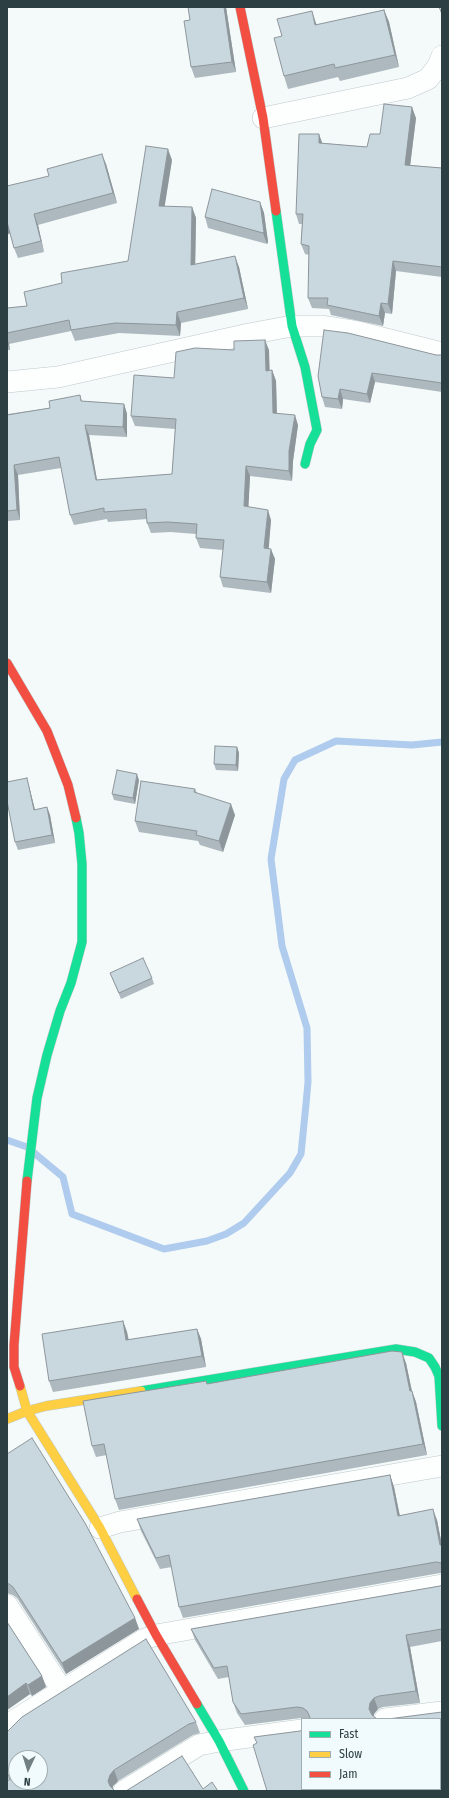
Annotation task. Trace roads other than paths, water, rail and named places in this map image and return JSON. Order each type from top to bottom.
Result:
[{"type":"street","points":[[240,7],[263,118],[292,326],[305,367],[317,430],[310,444],[305,464]]},
{"type":"street","points":[[263,118],[408,88],[428,79],[438,66],[442,56]]},
{"type":"street","points":[[7,382],[58,377],[249,334],[292,326],[322,326],[354,331],[442,353]]},
{"type":"street","points":[[7,663],[47,732],[60,762],[74,808],[79,833],[82,864],[83,908],[82,942],[71,983],[60,1011],[47,1055],[37,1098],[14,1345],[14,1367],[27,1411],[100,1528],[156,1635],[220,1741],[244,1791]]},
{"type":"street","points":[[7,1419],[27,1411],[54,1405],[396,1349],[415,1352],[429,1358],[435,1367],[439,1376],[442,1426]]},
{"type":"street","points":[[100,1528],[120,1522],[442,1466]]},
{"type":"street","points":[[7,1725],[145,1639],[156,1635],[442,1585]]},
{"type":"street","points":[[7,1605],[62,1690]]},
{"type":"street","points":[[393,1718],[442,1712]]},
{"type":"street","points":[[124,1791],[199,1745],[301,1730]]},
{"type":"waterway","points":[[7,1140],[27,1147],[63,1177],[72,1214],[164,1249],[207,1241],[226,1234],[244,1223],[290,1173],[301,1154],[308,1082],[307,1028],[282,946],[271,859],[284,779],[295,760],[336,741],[412,745],[442,742]]}]
